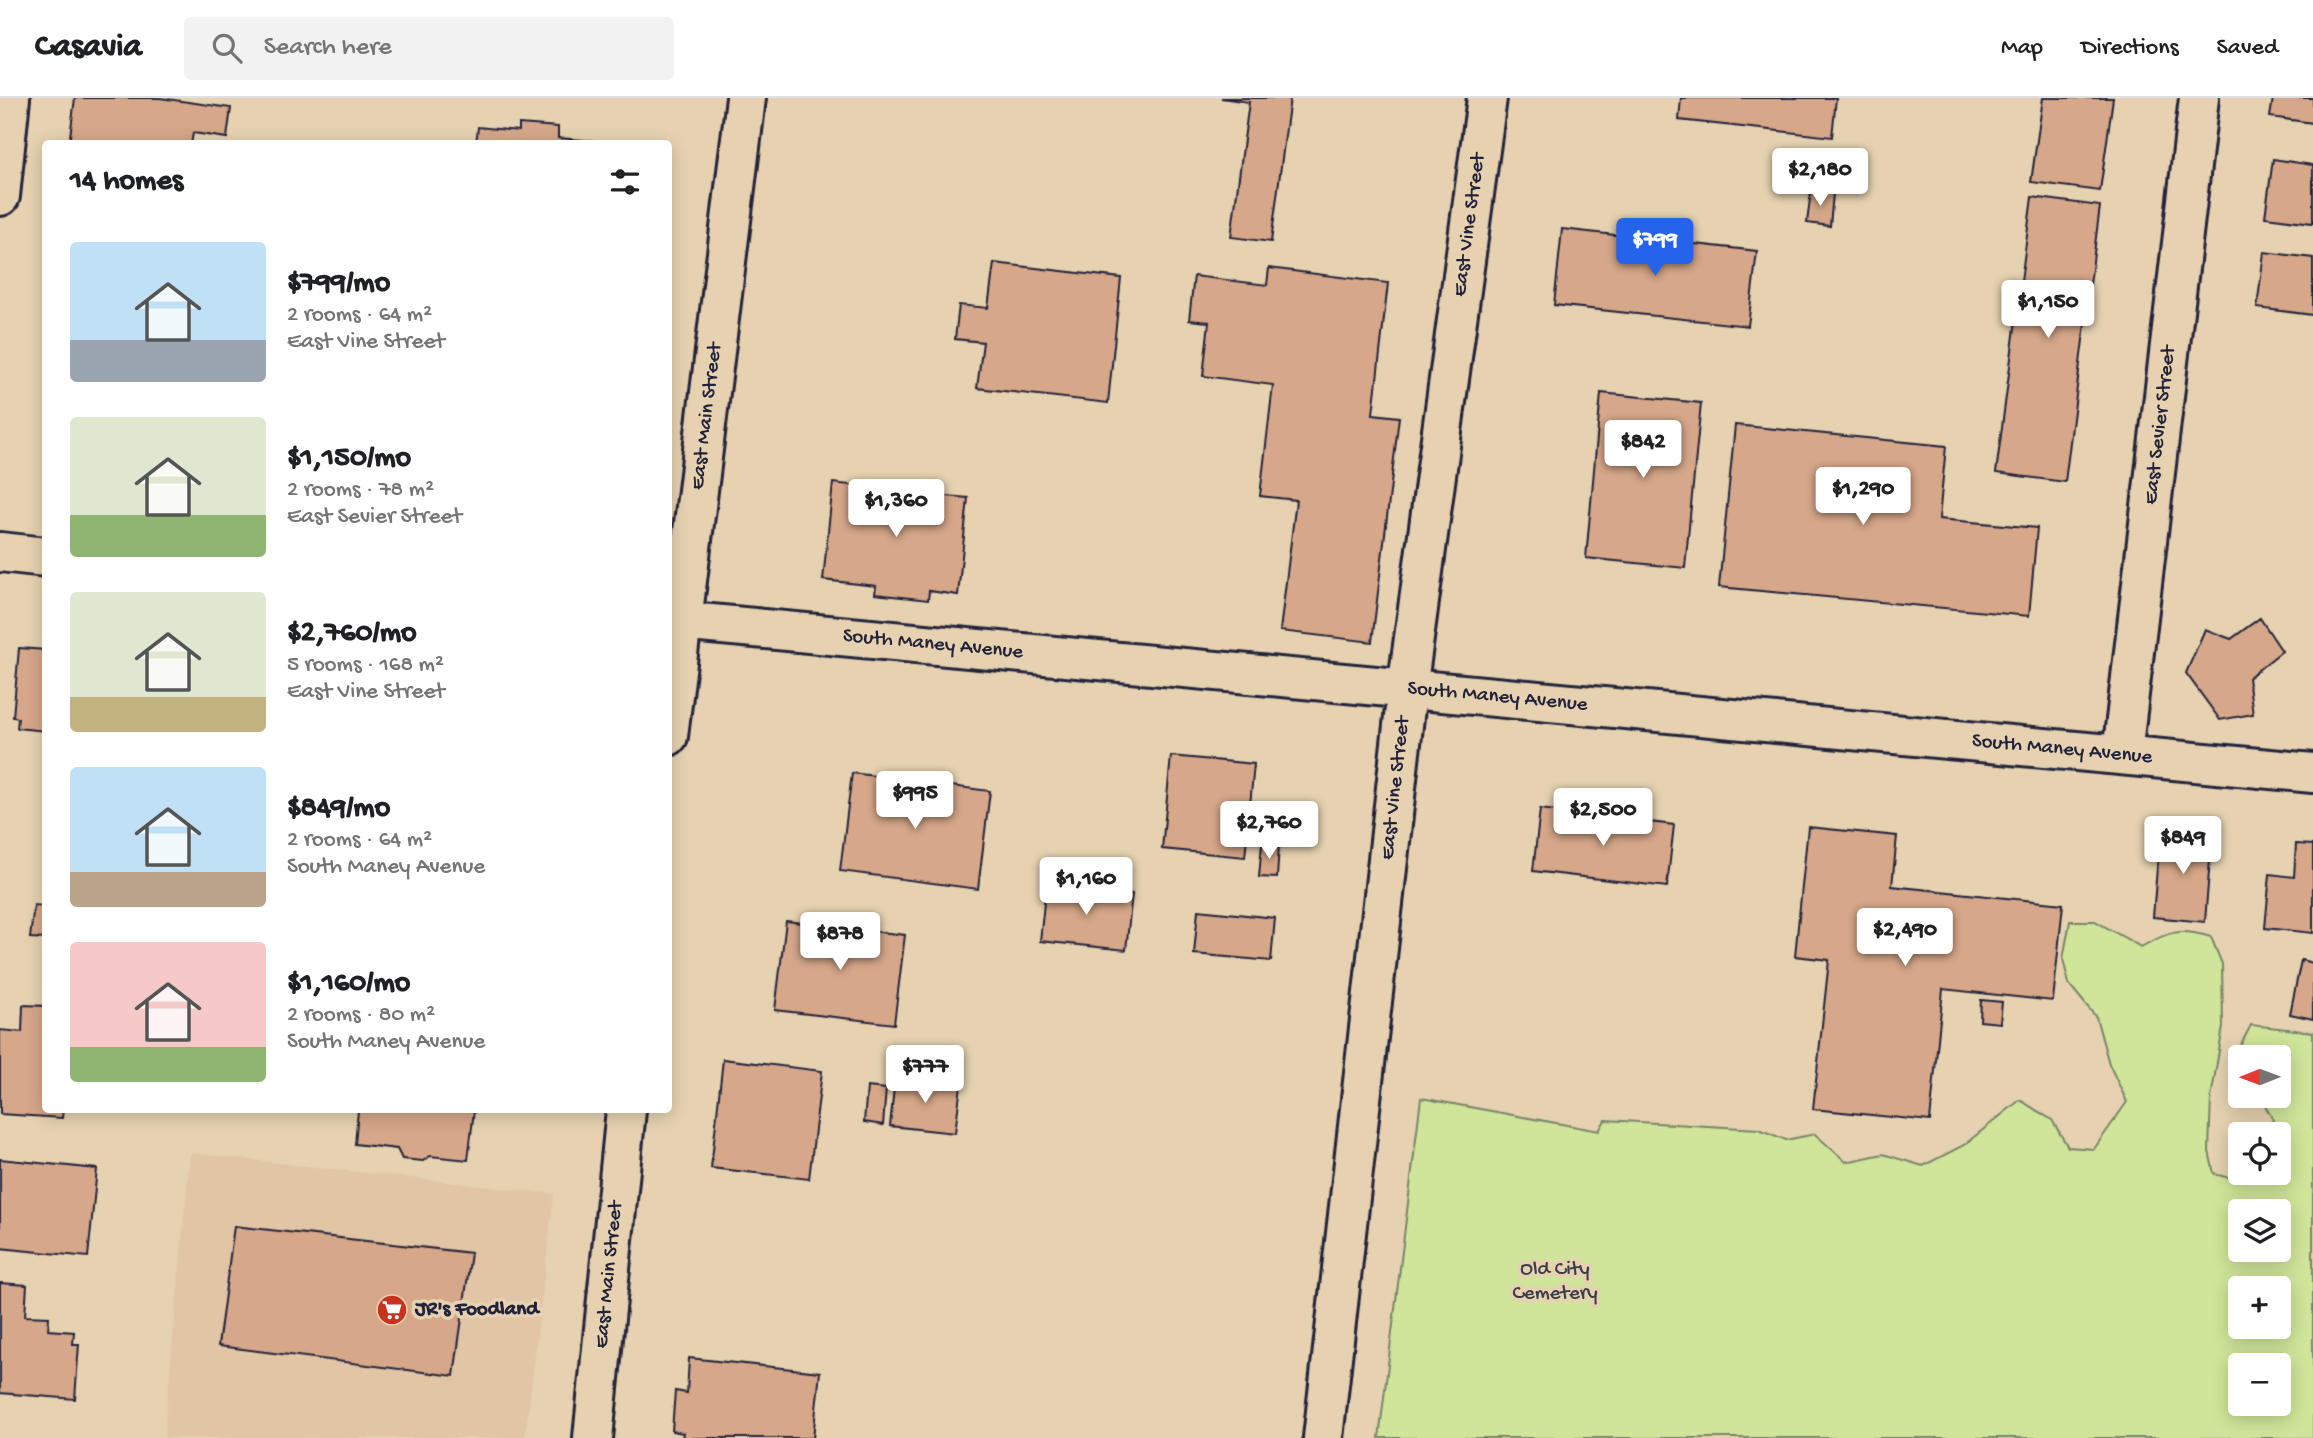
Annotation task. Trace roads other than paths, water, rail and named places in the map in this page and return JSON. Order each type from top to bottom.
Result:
[{"type":"street","points":[[0,196],[10,98]]},
{"type":"street","name":"East Main Street","points":[[672,670],[675,621],[746,98]]},
{"type":"street","name":"East Vine Street","points":[[1323,1438],[1407,690],[1486,98]]},
{"type":"street","name":"East Sevier Street","points":[[2122,754],[2199,98]]},
{"type":"street","points":[[0,552],[42,557]]},
{"type":"street","name":"South Maney Avenue","points":[[675,621],[2313,773]]},
{"type":"street","name":"East Main Street","points":[[593,1438],[626,1113]]},
{"type":"place","name":"JR's Foodland","points":[[392,1310]]},
{"type":"park label","name":"Old City Cemetery","points":[[1555,1282]]}]
